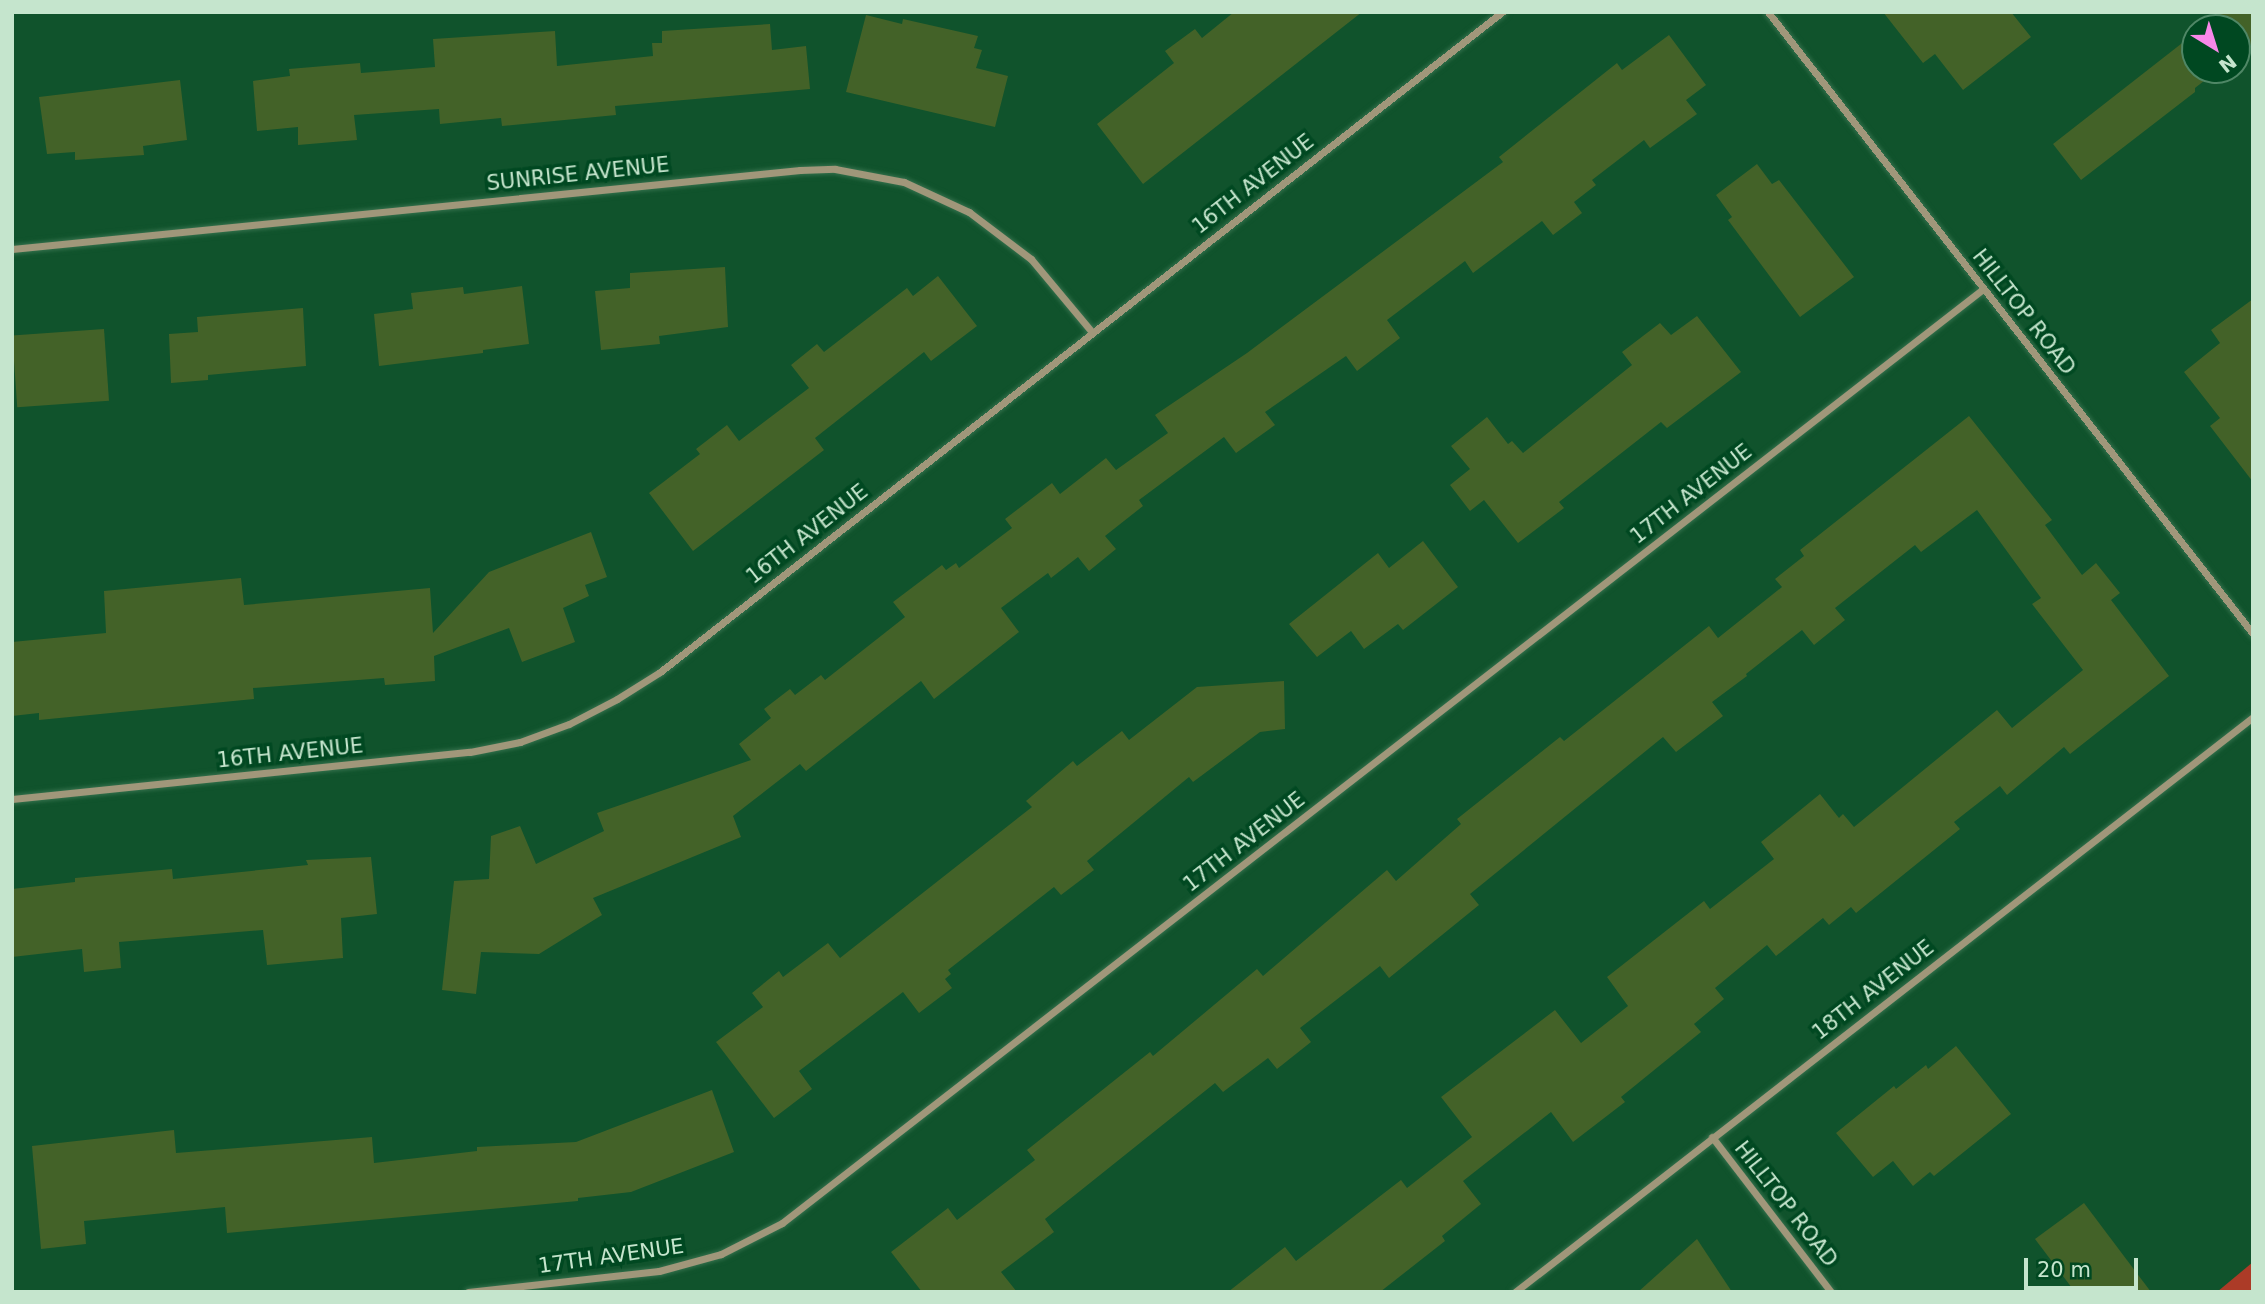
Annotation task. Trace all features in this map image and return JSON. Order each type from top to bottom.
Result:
[{"type":"street","name":"16TH AVENUE","points":[[12,799],[470,752],[520,742],[569,724],[617,699],[660,671],[1502,12]]},
{"type":"street","name":"HILLTOP ROAD","points":[[1768,12],[2253,634]]},
{"type":"street","name":"SUNRISE AVENUE","points":[[12,248],[800,170],[835,169],[904,182],[969,212],[1031,259],[1092,332]]},
{"type":"street","name":"17TH AVENUE","points":[[468,1292],[669,1268],[722,1254],[782,1223],[1983,289]]},
{"type":"street","name":"18TH AVENUE","points":[[1515,1292],[2253,716]]},
{"type":"street","name":"HILLTOP ROAD","points":[[1712,1137],[1831,1292]]},
{"type":"shaded area","points":[[2253,1262],[2253,1292],[2217,1292]]},
{"type":"building","points":[[1234,12],[1362,12],[1143,184],[1097,124],[1174,63],[1165,51],[1195,29],[1202,38]]},
{"type":"building","points":[[1883,12],[2011,12],[2031,37],[1963,90],[1935,54],[1923,63]]},
{"type":"building","points":[[2253,12],[2253,43],[2251,44],[2251,14],[2218,14]]},
{"type":"building","points":[[866,15],[902,24],[903,19],[978,36],[974,48],[982,50],[976,68],[1008,76],[995,127],[846,92]]},
{"type":"building","points":[[770,24],[772,50],[806,46],[810,89],[615,106],[616,115],[502,126],[501,118],[440,124],[439,109],[354,115],[357,140],[298,145],[298,127],[257,131],[253,81],[290,76],[289,69],[360,63],[361,73],[435,67],[433,39],[555,31],[557,66],[653,56],[652,43],[662,43],[662,31]]},
{"type":"building","points":[[1669,35],[1706,85],[1686,100],[1697,114],[1650,148],[1644,140],[1592,180],[1596,185],[1574,202],[1582,213],[1553,235],[1542,221],[1473,273],[1465,261],[1387,320],[1400,338],[1357,371],[1346,356],[1265,412],[1275,425],[1236,453],[1224,437],[1139,500],[1143,506],[1105,536],[1116,549],[1089,571],[1078,557],[1051,578],[1048,573],[1001,608],[1019,632],[934,699],[921,681],[806,771],[800,764],[733,816],[741,837],[593,898],[602,915],[539,954],[481,952],[476,994],[442,990],[454,881],[489,879],[491,836],[520,826],[536,864],[604,831],[597,813],[751,760],[739,744],[771,718],[764,709],[790,689],[795,695],[821,675],[825,680],[905,617],[893,602],[942,565],[946,570],[956,563],[959,568],[1012,528],[1005,519],[1052,483],[1060,494],[1106,458],[1116,470],[1168,433],[1155,415],[1247,353],[1503,162],[1499,157],[1617,63],[1622,70]]},
{"type":"building","points":[[2181,44],[2181,84],[2200,84],[2195,88],[2195,92],[2081,180],[2053,144]]},
{"type":"building","points":[[180,80],[187,140],[143,146],[144,155],[75,160],[75,152],[47,154],[39,97]]},
{"type":"building","points":[[1757,164],[1772,184],[1779,180],[1854,277],[1800,317],[1728,220],[1732,217],[1716,195]]},
{"type":"building","points":[[725,267],[728,327],[659,336],[660,344],[601,350],[595,291],[630,288],[630,273]]},
{"type":"building","points":[[938,276],[977,326],[931,361],[924,352],[815,438],[824,450],[693,551],[649,493],[700,454],[696,449],[727,425],[739,441],[809,388],[791,365],[817,344],[824,352],[907,288],[913,296]]},
{"type":"building","points":[[522,286],[529,344],[483,350],[483,353],[379,366],[374,314],[413,309],[411,293],[463,287],[464,294]]},
{"type":"building","points":[[2253,299],[2253,482],[2210,426],[2220,418],[2184,372],[2220,343],[2211,330]]},
{"type":"building","points":[[303,308],[306,366],[208,375],[208,380],[171,383],[169,334],[198,332],[197,317]]},
{"type":"building","points":[[1697,316],[1741,372],[1667,428],[1661,422],[1559,502],[1564,508],[1518,543],[1484,500],[1470,511],[1450,485],[1470,469],[1451,446],[1487,417],[1508,444],[1512,441],[1523,453],[1632,365],[1622,352],[1660,323],[1671,335]]},
{"type":"building","points":[[104,329],[109,401],[17,407],[12,335]]},
{"type":"building","points":[[1969,416],[2052,520],[2045,525],[2082,575],[2096,563],[2120,593],[2111,600],[2169,676],[2070,754],[2064,747],[2007,795],[2000,786],[1954,822],[1960,829],[1856,913],[1851,907],[1829,925],[1823,918],[1776,956],[1767,945],[1715,988],[1724,999],[1694,1024],[1701,1032],[1621,1097],[1625,1102],[1573,1142],[1551,1112],[1463,1181],[1481,1204],[1442,1236],[1445,1241],[1380,1292],[1228,1292],[1285,1247],[1296,1261],[1401,1180],[1407,1188],[1472,1137],[1441,1097],[1555,1010],[1581,1043],[1628,1006],[1607,977],[1704,901],[1710,909],[1774,859],[1761,842],[1820,794],[1839,818],[1843,814],[1854,827],[1997,710],[2012,728],[2083,670],[2032,604],[2041,598],[1977,510],[1921,552],[1915,545],[1835,608],[1845,620],[1814,645],[1802,630],[1746,674],[1747,676],[1712,702],[1723,716],[1676,752],[1663,737],[1470,894],[1479,905],[1389,978],[1380,966],[1300,1028],[1311,1042],[1277,1069],[1268,1058],[1223,1092],[1215,1083],[1045,1219],[1054,1232],[1001,1272],[1017,1292],[922,1292],[891,1252],[948,1208],[957,1220],[1035,1160],[1027,1150],[1150,1052],[1153,1056],[1257,969],[1263,976],[1387,870],[1396,881],[1461,824],[1457,819],[1560,737],[1564,741],[1709,626],[1718,638],[1782,587],[1775,579],[1804,556],[1800,550]]},
{"type":"building","points":[[591,532],[607,577],[585,585],[589,596],[563,608],[575,642],[522,662],[509,628],[434,656],[435,681],[385,685],[384,678],[253,688],[254,699],[39,720],[39,713],[12,716],[12,642],[106,633],[104,591],[241,578],[244,605],[430,588],[433,633],[489,572]]},
{"type":"building","points":[[1423,541],[1458,587],[1403,630],[1398,624],[1364,649],[1351,631],[1317,657],[1289,624],[1378,553],[1389,568]]},
{"type":"building","points":[[1284,681],[1285,729],[1260,732],[1193,782],[1189,777],[1087,861],[1094,870],[1061,895],[1054,887],[948,970],[951,974],[945,979],[952,988],[919,1013],[903,992],[799,1071],[812,1089],[774,1118],[716,1042],[763,1007],[752,993],[779,971],[783,977],[828,943],[840,958],[1032,807],[1026,801],[1073,761],[1077,766],[1122,731],[1129,740],[1197,687]]},
{"type":"building","points":[[371,857],[377,914],[341,918],[343,958],[267,965],[263,930],[119,942],[121,968],[84,972],[82,949],[12,957],[12,889],[75,882],[75,878],[172,869],[173,879],[308,865],[306,860]]},
{"type":"building","points":[[1956,1046],[2011,1114],[1934,1176],[1930,1172],[1913,1186],[1893,1161],[1873,1177],[1836,1133],[1894,1086],[1896,1089],[1926,1065],[1928,1069]]},
{"type":"building","points":[[712,1090],[734,1152],[631,1192],[578,1198],[578,1201],[227,1233],[225,1207],[84,1221],[86,1244],[41,1249],[32,1146],[174,1130],[176,1153],[372,1137],[374,1163],[477,1151],[477,1147],[576,1142]]},
{"type":"building","points":[[2084,1203],[2151,1292],[2075,1292],[2035,1239]]},
{"type":"building","points":[[1697,1239],[1732,1292],[1638,1292]]}]
